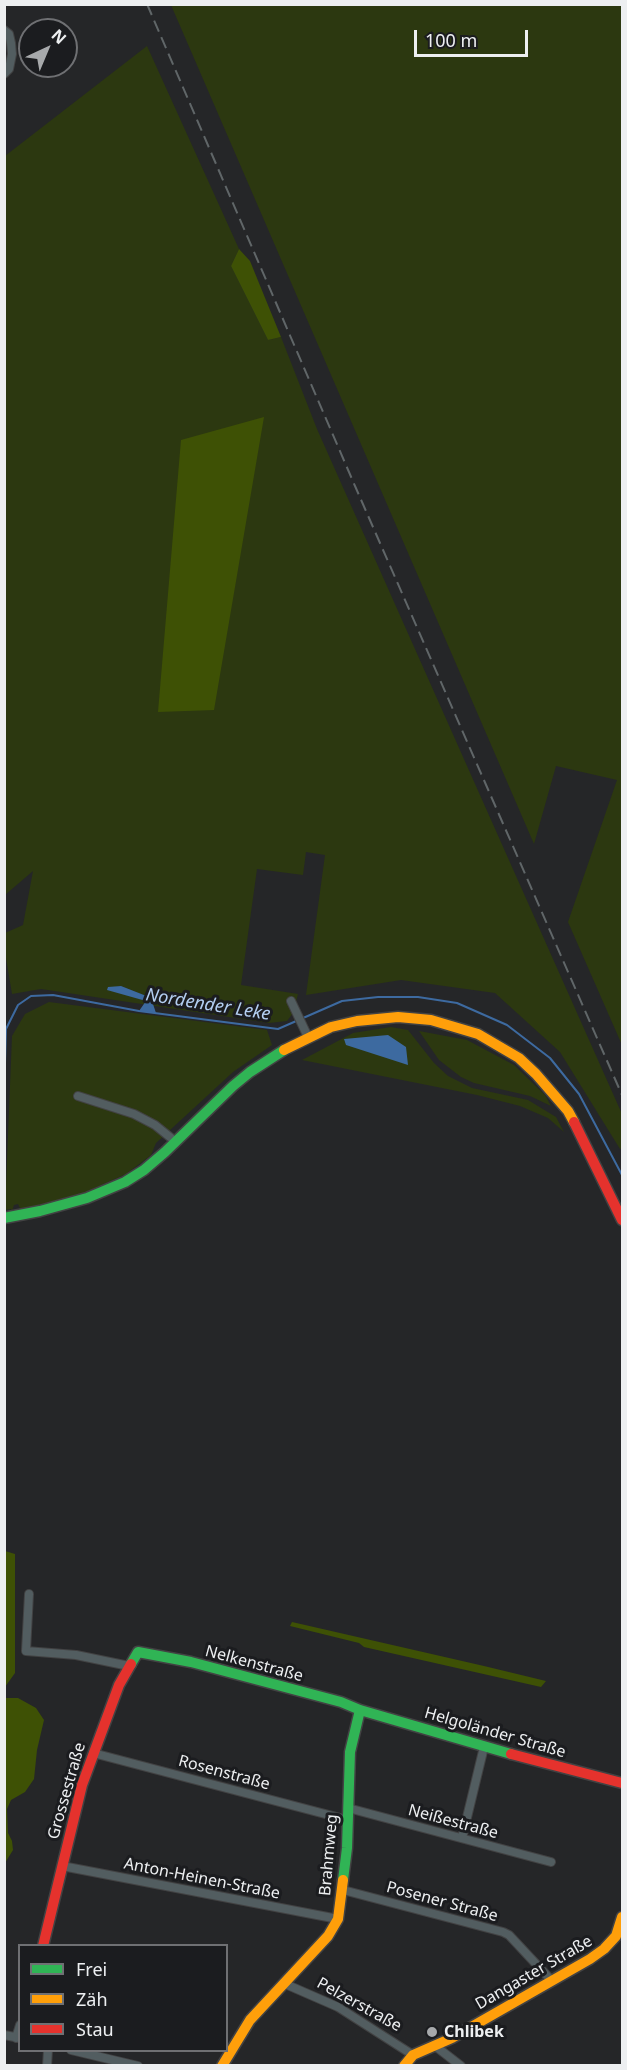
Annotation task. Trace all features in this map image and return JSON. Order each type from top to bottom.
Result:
[{"type":"street","points":[[4,30],[9,34],[12,54],[9,69],[4,74]]},
{"type":"street","points":[[291,1001],[308,1037]]},
{"type":"street","points":[[8,1217],[64,1205],[125,1182],[144,1170],[176,1142],[250,1072],[294,1044],[331,1027],[357,1021],[398,1017],[439,1022],[478,1034],[519,1058],[568,1110],[622,1220]]},
{"type":"street","points":[[78,1096],[134,1114],[155,1125],[176,1142]]},
{"type":"street","points":[[29,1594],[26,1651],[76,1654],[129,1665]]},
{"type":"street","name":"Grossestraße","points":[[43,1944],[77,1801],[119,1685],[138,1652]]},
{"type":"street","name":"Nelkenstraße","points":[[138,1652],[191,1662],[341,1702],[360,1710]]},
{"type":"street","name":"Helgoländer Straße","points":[[360,1710],[484,1747],[622,1784]]},
{"type":"street","name":"Brahmweg","points":[[283,1983],[328,1936],[338,1919],[343,1890],[350,1752],[360,1710]]},
{"type":"street","points":[[462,1838],[484,1747]]},
{"type":"street","name":"Rosenstraße","points":[[93,1753],[348,1820]]},
{"type":"street","name":"Neißestraße","points":[[348,1808],[551,1862]]},
{"type":"street","name":"Anton-Heinen-Straße","points":[[62,1866],[338,1919]]},
{"type":"street","name":"Posener Straße","points":[[343,1890],[503,1932],[509,1935],[551,1980]]},
{"type":"street","name":"Dangaster Straße","points":[[413,2055],[452,2038],[604,1949],[619,1935],[622,1917]]},
{"type":"street","points":[[222,2066],[232,2045],[250,2020],[283,1983]]},
{"type":"street","name":"Pelzerstraße","points":[[283,1983],[338,2007],[413,2055]]},
{"type":"street","points":[[4,2035],[18,2038]]},
{"type":"street","points":[[434,2045],[461,2066]]},
{"type":"street","points":[[79,2052],[138,2066]]},
{"type":"street","points":[[404,2066],[413,2055]]},
{"type":"green space","points":[[171,5],[622,5],[622,1045],[568,922],[617,780],[556,766],[534,844]]},
{"type":"green space","points":[[147,46],[239,249],[231,266],[268,340],[281,337],[317,429],[622,1114],[622,1148],[620,1149],[560,1052],[495,993],[401,980],[306,995],[325,855],[306,852],[303,875],[257,869],[241,985],[298,994],[293,1013],[287,1021],[269,1023],[41,989],[12,994],[5,952],[5,933],[23,925],[33,871],[5,895],[5,156]],"holes":[[[121,986],[154,997],[182,994],[205,1005],[207,1009],[169,1001],[147,1001],[107,989]]]},
{"type":"green space","points":[[239,249],[250,261],[281,337],[268,340],[231,266]]},
{"type":"green space","points":[[264,417],[214,710],[158,712],[181,440]]},
{"type":"green space","points":[[49,1002],[267,1030],[272,1045],[233,1072],[156,1143],[151,1155],[126,1174],[70,1199],[23,1209],[18,1204],[14,1205],[12,1211],[11,1209],[5,1210],[12,1036],[25,1014]]},
{"type":"green space","points":[[391,1027],[408,1030],[434,1063],[448,1076],[472,1088],[528,1100],[556,1117],[564,1132],[548,1118],[520,1106],[477,1095],[302,1060],[353,1033]]},
{"type":"green space","points":[[419,1031],[467,1040],[514,1065],[545,1095],[551,1106],[530,1096],[474,1083],[461,1077],[439,1060]]},
{"type":"green space","points":[[5,1551],[15,1554],[15,1673],[5,1687]]},
{"type":"green space","points":[[292,1622],[546,1681],[541,1687],[364,1647],[359,1643],[290,1626]]},
{"type":"green space","points":[[5,1698],[18,1698],[36,1708],[44,1720],[37,1750],[34,1779],[25,1792],[11,1800],[7,1809],[8,1833],[13,1850],[5,1863]]},
{"type":"water","points":[[121,986],[149,997],[182,994],[205,1005],[208,1009],[154,1001],[156,1013],[139,1011],[146,1001],[107,990],[108,987]]},
{"type":"water","points":[[388,1035],[406,1047],[408,1065],[346,1045],[344,1039]]},
{"type":"waterway","name":"Nordender Leke","points":[[4,1098],[6,1029],[18,1005],[31,996],[53,995],[139,1011],[278,1029],[342,1001],[378,997],[418,997],[457,1003],[507,1025],[550,1058],[579,1094],[622,1175]]},
{"type":"railway","points":[[147,4],[622,1095]]},
{"type":"traffic: fast","points":[[4,1218],[87,1198],[125,1182],[165,1152],[233,1086],[284,1050]]},
{"type":"traffic: fast","points":[[131,1664],[138,1652],[191,1662],[341,1702],[360,1710],[511,1754]]},
{"type":"traffic: fast","points":[[343,1880],[347,1848],[350,1752],[360,1710]]},
{"type":"traffic: slow","points":[[284,1050],[331,1027],[357,1021],[398,1017],[431,1020],[478,1034],[519,1058],[568,1111],[574,1122]]},
{"type":"traffic: slow","points":[[222,2066],[250,2020],[328,1936],[338,1919],[343,1880]]},
{"type":"traffic: slow","points":[[404,2066],[413,2055],[452,2038],[590,1959],[616,1936],[622,1917]]},
{"type":"traffic: jam","points":[[574,1122],[622,1220]]},
{"type":"traffic: jam","points":[[43,1944],[82,1785],[119,1685],[131,1664]]},
{"type":"traffic: jam","points":[[511,1754],[622,1783]]},
{"type":"place","name":"Chlibek","points":[[432,2032]]}]
